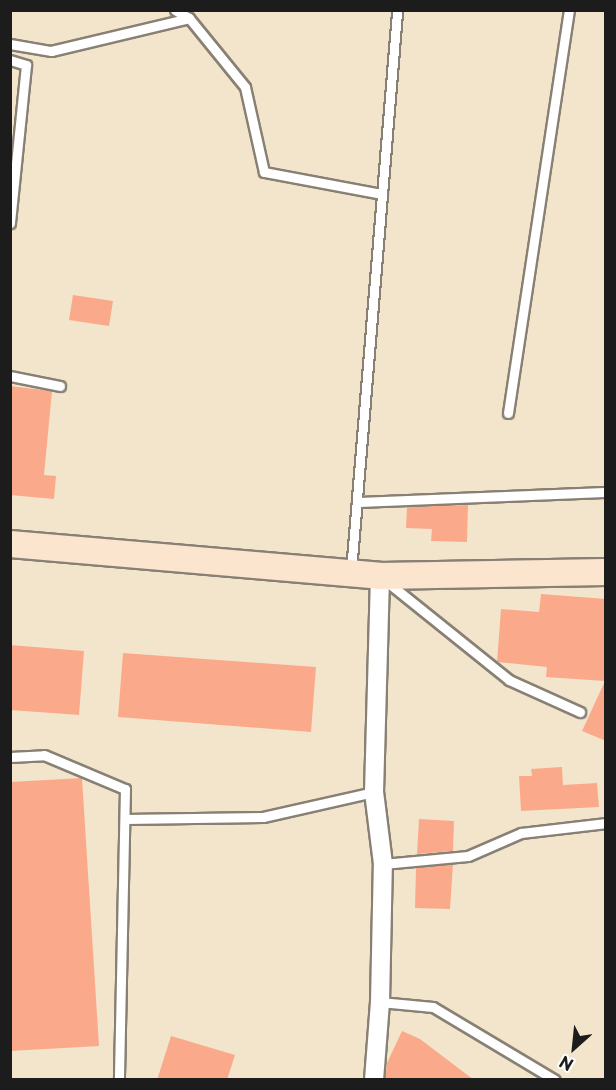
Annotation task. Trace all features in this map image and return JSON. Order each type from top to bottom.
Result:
[{"type":"street","points":[[10,544],[380,576],[606,572]]},
{"type":"street","points":[[374,1080],[380,1002],[383,864],[374,792],[380,576]]},
{"type":"lane","points":[[175,10],[189,18],[245,87],[264,172],[382,194]]},
{"type":"lane","points":[[508,413],[569,10]]},
{"type":"lane","points":[[351,573],[397,13]]},
{"type":"lane","points":[[10,44],[51,51],[189,18]]},
{"type":"lane","points":[[10,60],[26,65],[10,223]]},
{"type":"lane","points":[[10,376],[60,386]]},
{"type":"lane","points":[[357,502],[606,492]]},
{"type":"lane","points":[[380,576],[509,680],[580,712]]},
{"type":"lane","points":[[10,757],[44,755],[125,789],[119,1080]]},
{"type":"lane","points":[[125,819],[263,817],[374,792]]},
{"type":"lane","points":[[383,864],[468,856],[521,833],[606,823]]},
{"type":"lane","points":[[380,1002],[433,1007],[555,1080]]},
{"type":"building","points":[[73,295],[113,301],[109,326],[69,320]]},
{"type":"building","points":[[10,386],[52,391],[44,475],[56,476],[54,499],[10,495]]},
{"type":"building","points":[[468,505],[467,542],[431,541],[432,529],[406,528],[407,507]]},
{"type":"building","points":[[541,594],[606,599],[606,741],[582,731],[605,681],[546,677],[547,667],[497,662],[501,609],[539,612]]},
{"type":"building","points":[[10,645],[84,651],[79,715],[10,710]]},
{"type":"building","points":[[123,653],[316,667],[311,732],[118,717]]},
{"type":"building","points":[[562,767],[563,785],[597,783],[599,807],[521,811],[519,776],[532,776],[531,769]]},
{"type":"building","points":[[82,778],[99,1046],[10,1051],[10,782]]},
{"type":"building","points":[[419,819],[454,821],[453,851],[417,854]]},
{"type":"building","points":[[453,864],[450,909],[415,908],[416,868]]},
{"type":"building","points":[[402,1031],[420,1039],[474,1080],[385,1080],[387,1063]]},
{"type":"building","points":[[171,1036],[235,1055],[227,1080],[157,1080]]}]
